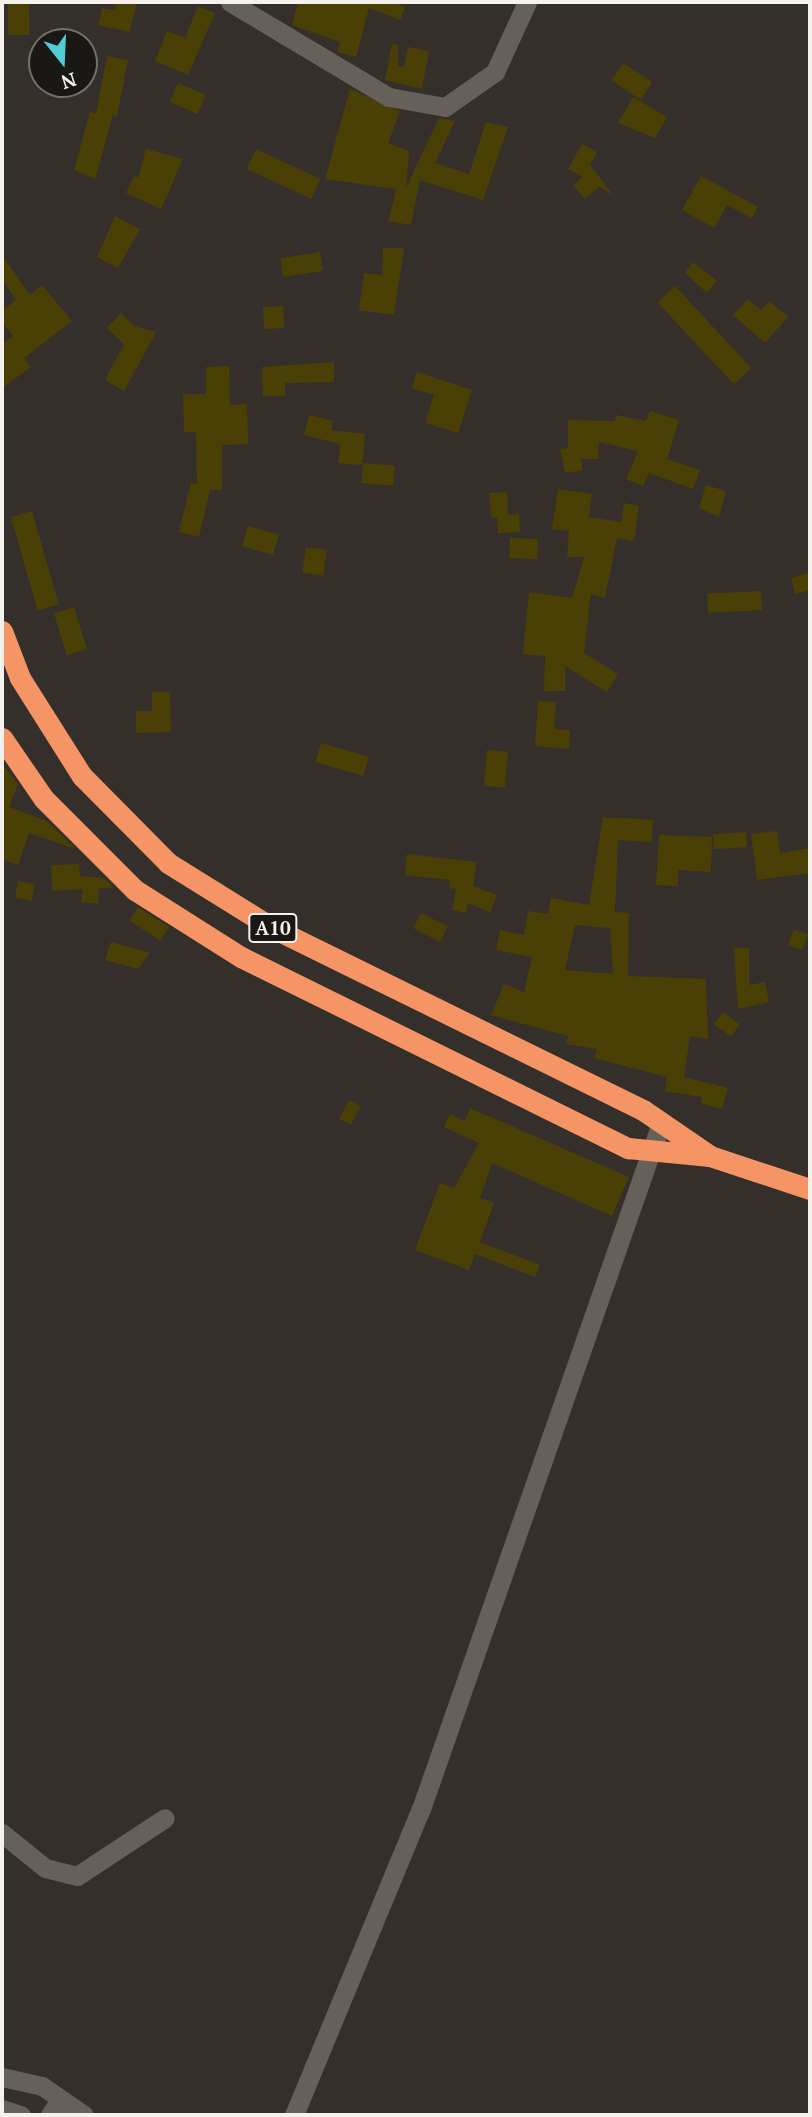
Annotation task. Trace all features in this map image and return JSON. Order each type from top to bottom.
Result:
[{"type":"highway","name":"A10","points":[[2,631],[11,681],[82,776],[168,863],[271,927],[661,1122],[710,1156]]},
{"type":"highway","name":"A10","points":[[2,738],[44,799],[135,890],[241,957],[628,1148],[710,1156],[810,1189]]},
{"type":"street","points":[[230,2],[389,97],[445,107],[495,72],[527,2]]},
{"type":"street","points":[[294,2115],[421,1810],[661,1122]]},
{"type":"street","points":[[2,1833],[45,1868],[77,1876],[166,1818]]},
{"type":"street","points":[[2,2077],[42,2087],[55,2108],[84,2115]]},
{"type":"street","points":[[2,2109],[21,2115]]},
{"type":"building","points":[[8,2],[29,2],[28,35],[8,35]]},
{"type":"building","points":[[116,2],[137,2],[130,32],[98,25],[102,8],[115,10]]},
{"type":"building","points":[[298,2],[393,2],[405,7],[400,20],[369,8],[356,57],[337,52],[340,42],[292,25]]},
{"type":"building","points":[[198,6],[215,13],[188,75],[155,61],[167,31],[185,38]]},
{"type":"building","points":[[392,44],[398,45],[398,66],[404,67],[408,47],[429,51],[422,89],[385,80]]},
{"type":"building","points":[[107,56],[128,60],[117,116],[113,115],[95,179],[74,170],[90,112],[96,113]]},
{"type":"building","points":[[623,63],[652,82],[641,100],[612,81]]},
{"type":"building","points":[[178,83],[206,95],[197,114],[170,102]]},
{"type":"building","points":[[350,89],[400,111],[388,143],[409,151],[406,188],[439,118],[455,121],[435,163],[469,174],[486,122],[508,127],[483,200],[420,180],[411,224],[405,224],[389,221],[396,189],[325,179]]},
{"type":"building","points":[[633,97],[667,117],[655,138],[618,123]]},
{"type":"building","points":[[582,144],[597,152],[590,165],[613,195],[599,187],[585,199],[573,185],[583,177],[568,169]]},
{"type":"building","points":[[146,149],[183,159],[161,209],[126,193],[134,176],[138,178]]},
{"type":"building","points":[[256,149],[320,179],[311,199],[247,169]]},
{"type":"building","points":[[701,176],[758,207],[752,218],[727,205],[714,228],[682,210]]},
{"type":"building","points":[[115,216],[140,229],[118,268],[97,257]]},
{"type":"building","points":[[383,248],[404,248],[394,315],[359,310],[364,273],[382,275]]},
{"type":"building","points":[[320,252],[323,271],[283,277],[280,258]]},
{"type":"building","points":[[2,255],[30,295],[42,285],[72,321],[24,358],[31,367],[2,388],[2,344],[13,336],[2,322],[2,311],[16,300],[2,279]]},
{"type":"building","points":[[693,262],[717,281],[707,293],[685,273]]},
{"type":"building","points":[[675,286],[751,368],[734,384],[657,302]]},
{"type":"building","points":[[748,299],[761,310],[769,301],[788,317],[765,343],[733,315]]},
{"type":"building","points":[[283,306],[284,328],[264,329],[263,307]]},
{"type":"building","points":[[121,313],[134,326],[156,332],[124,391],[105,380],[124,344],[107,328]]},
{"type":"building","points":[[334,362],[334,382],[285,383],[285,396],[263,396],[262,367]]},
{"type":"building","points":[[229,366],[230,405],[247,404],[248,444],[222,445],[222,490],[210,490],[199,537],[179,532],[191,483],[197,484],[196,432],[184,432],[183,394],[206,394],[206,367]]},
{"type":"building","points":[[417,372],[472,390],[458,433],[425,423],[434,395],[412,388]]},
{"type":"building","points":[[650,411],[679,420],[667,459],[700,470],[693,489],[649,473],[643,486],[626,479],[638,451],[599,442],[598,459],[581,459],[583,470],[565,473],[560,449],[568,448],[568,420],[615,421],[616,415],[646,421]]},
{"type":"building","points":[[309,415],[333,421],[331,430],[365,434],[362,465],[338,463],[340,444],[304,435]]},
{"type":"building","points":[[363,463],[395,466],[393,486],[361,483]]},
{"type":"building","points":[[706,485],[726,491],[719,517],[699,508]]},
{"type":"building","points":[[558,489],[592,494],[589,517],[621,522],[624,503],[639,506],[634,541],[617,538],[605,598],[591,594],[584,653],[618,674],[607,692],[565,666],[565,691],[544,691],[545,656],[523,654],[529,592],[572,598],[584,557],[567,557],[569,531],[552,529]]},
{"type":"building","points":[[507,492],[508,515],[519,514],[520,532],[498,533],[497,517],[491,518],[489,493]]},
{"type":"building","points":[[32,511],[59,604],[38,610],[11,517]]},
{"type":"building","points":[[248,526],[279,535],[273,555],[242,546]]},
{"type":"building","points":[[510,538],[538,539],[537,559],[509,558]]},
{"type":"building","points":[[306,547],[327,550],[323,576],[302,573]]},
{"type":"building","points":[[810,572],[810,590],[795,594],[791,578]]},
{"type":"building","points":[[761,591],[762,610],[708,613],[707,594]]},
{"type":"building","points":[[74,607],[87,649],[67,655],[54,613]]},
{"type":"building","points":[[152,692],[170,692],[171,732],[136,733],[136,711],[152,711]]},
{"type":"building","points":[[538,701],[556,702],[554,729],[570,730],[569,749],[535,746]]},
{"type":"building","points":[[321,743],[369,757],[364,776],[315,762]]},
{"type":"building","points":[[487,750],[508,752],[505,788],[484,786]]},
{"type":"building","points":[[2,764],[18,784],[9,807],[47,821],[76,849],[29,833],[18,865],[2,859]]},
{"type":"building","points":[[603,817],[653,820],[652,842],[618,840],[615,912],[629,913],[628,976],[706,979],[708,1039],[690,1036],[684,1077],[728,1088],[722,1109],[701,1103],[702,1097],[665,1091],[667,1077],[594,1058],[597,1049],[566,1044],[568,1036],[491,1015],[504,984],[524,992],[532,957],[496,950],[500,930],[524,935],[528,911],[548,914],[551,898],[589,905]],"holes":[[[575,925],[610,928],[613,974],[565,970]]]},
{"type":"building","points":[[777,831],[780,853],[810,848],[810,873],[757,880],[751,834]]},
{"type":"building","points":[[746,832],[747,847],[714,849],[713,834]]},
{"type":"building","points":[[659,835],[712,837],[711,872],[678,870],[678,886],[656,885]]},
{"type":"building","points":[[407,854],[476,862],[473,886],[497,895],[490,912],[468,903],[466,913],[452,910],[456,889],[449,888],[450,880],[405,875]]},
{"type":"building","points":[[79,864],[80,876],[104,878],[114,888],[99,888],[98,904],[81,902],[83,889],[52,891],[51,865]]},
{"type":"building","points":[[18,881],[35,884],[32,901],[15,898]]},
{"type":"building","points":[[138,907],[169,927],[160,941],[129,920]]},
{"type":"building","points":[[421,913],[448,927],[440,942],[413,928]]},
{"type":"building","points":[[794,929],[808,934],[802,950],[788,945]]},
{"type":"building","points":[[111,942],[150,953],[138,969],[105,960]]},
{"type":"building","points":[[734,948],[749,948],[749,985],[765,982],[769,1002],[738,1009]]},
{"type":"building","points":[[723,1012],[740,1025],[731,1037],[714,1024]]},
{"type":"building","points":[[349,1100],[361,1106],[351,1125],[339,1119]]},
{"type":"building","points":[[470,1108],[629,1177],[612,1216],[492,1163],[480,1198],[494,1203],[480,1242],[540,1265],[535,1277],[475,1254],[469,1270],[415,1250],[440,1183],[454,1188],[479,1143],[444,1127],[450,1114],[465,1121]]}]
